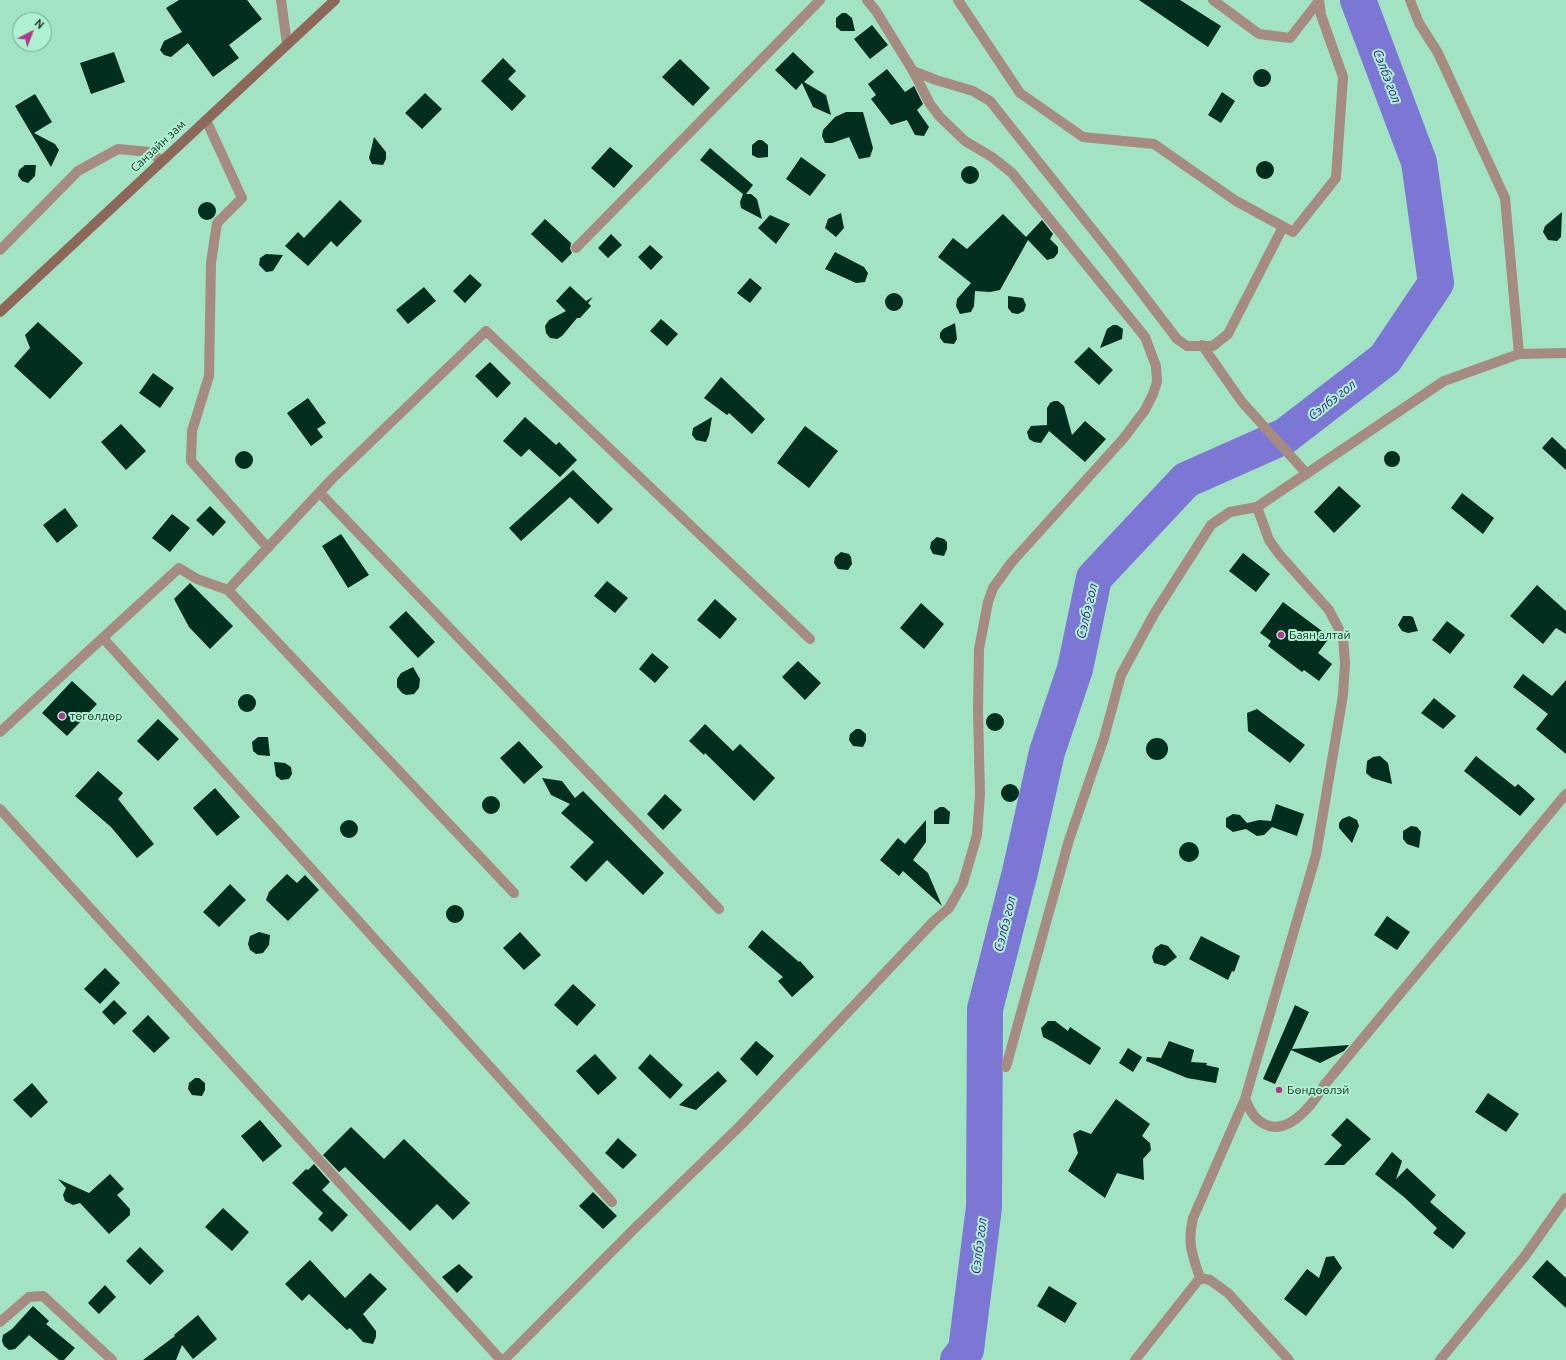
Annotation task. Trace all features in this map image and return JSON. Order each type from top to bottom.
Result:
[{"type":"main road","name":"Санзайн зам","points":[[0,312],[335,0]]},
{"type":"street","points":[[281,0],[288,44]]},
{"type":"street","points":[[576,248],[820,0]]},
{"type":"street","points":[[504,1360],[633,1230],[742,1125],[949,908],[963,883],[977,835],[980,795],[978,710],[979,649],[988,602],[993,588],[1011,563],[1123,440],[1145,410],[1157,382],[1156,366],[1145,337],[1012,173],[992,157],[965,141],[940,117],[930,104],[913,71],[867,0]]},
{"type":"street","points":[[958,0],[1020,93],[1083,137],[1154,144],[1236,201],[1293,232],[1336,178],[1343,77],[1321,15],[1319,0]]},
{"type":"street","points":[[1213,0],[1258,34],[1290,38],[1319,0]]},
{"type":"street","points":[[1410,0],[1419,23],[1438,53],[1505,198],[1519,354]]},
{"type":"street","points":[[913,71],[936,80],[973,91],[990,101],[1177,338],[1187,346],[1213,346],[1228,334],[1283,227]]},
{"type":"street","points":[[206,120],[242,198],[217,223],[211,263],[209,376],[192,431],[191,461],[268,548]]},
{"type":"street","points":[[0,250],[78,171],[118,148],[150,152],[162,161]]},
{"type":"street","points":[[228,590],[332,479],[486,331],[810,639]]},
{"type":"street","points":[[1202,345],[1242,402],[1307,474]]},
{"type":"street","points":[[1006,1067],[1069,840],[1104,738],[1121,675],[1144,631],[1211,525],[1230,512],[1257,508],[1444,381],[1519,354],[1566,353]]},
{"type":"street","points":[[320,493],[719,909]]},
{"type":"street","points":[[1200,1278],[1191,1252],[1189,1235],[1193,1218],[1245,1099],[1316,855],[1343,695],[1345,663],[1343,637],[1329,610],[1279,554],[1270,540],[1257,508]]},
{"type":"street","points":[[0,732],[179,568],[197,579],[228,590],[514,893]]},
{"type":"street","points":[[103,638],[612,1202]]},
{"type":"street","points":[[1245,1099],[1255,1116],[1264,1125],[1276,1128],[1296,1120],[1315,1100],[1325,1084],[1564,800]]},
{"type":"street","points":[[0,809],[501,1360]]},
{"type":"street","points":[[1440,1360],[1525,1256],[1566,1198]]},
{"type":"street","points":[[1135,1360],[1200,1278]]},
{"type":"street","points":[[1200,1278],[1210,1280],[1228,1293],[1289,1360]]},
{"type":"street","points":[[0,1322],[30,1297],[43,1296],[112,1360]]},
{"type":"building","points":[[179,0],[247,0],[262,19],[229,45],[239,58],[213,77],[188,43],[171,57],[164,55],[160,50],[164,41],[182,32],[166,8]]},
{"type":"building","points":[[1139,0],[1180,0],[1221,26],[1208,47]]},
{"type":"building","points":[[842,13],[846,13],[852,18],[855,31],[841,31],[836,27],[836,18]]},
{"type":"building","points":[[872,25],[888,45],[870,59],[854,39]]},
{"type":"building","points":[[114,52],[125,82],[91,94],[80,63]]},
{"type":"building","points":[[793,52],[814,72],[804,82],[826,95],[831,115],[813,107],[802,83],[796,90],[775,70]]},
{"type":"building","points":[[503,58],[516,71],[508,79],[526,96],[512,111],[481,81]]},
{"type":"building","points":[[680,59],[710,88],[693,106],[662,77]]},
{"type":"building","points":[[887,69],[905,92],[914,86],[923,104],[917,110],[929,127],[924,136],[915,135],[907,120],[891,125],[871,99],[876,95],[868,84]]},
{"type":"building","points":[[1262,69],[1268,72],[1271,78],[1268,84],[1262,87],[1256,84],[1253,78],[1256,72]]},
{"type":"building","points":[[1222,92],[1235,101],[1221,123],[1208,115]]},
{"type":"building","points":[[425,93],[442,109],[422,129],[405,113]]},
{"type":"building","points":[[35,94],[52,122],[34,133],[55,144],[59,150],[51,167],[15,106]]},
{"type":"building","points":[[846,112],[863,112],[873,148],[870,157],[859,159],[849,137],[832,143],[825,143],[822,136],[823,130],[835,117]]},
{"type":"building","points":[[374,137],[386,152],[386,159],[383,165],[372,164],[369,158]]},
{"type":"building","points":[[758,140],[762,140],[768,145],[768,157],[758,158],[752,155],[752,145]]},
{"type":"building","points":[[610,147],[633,166],[614,188],[591,168]]},
{"type":"building","points":[[710,148],[753,185],[746,194],[751,194],[757,199],[762,219],[741,208],[740,202],[743,194],[700,160]]},
{"type":"building","points":[[801,157],[826,175],[810,196],[786,179]]},
{"type":"building","points":[[1265,161],[1271,164],[1274,170],[1271,176],[1265,179],[1259,176],[1256,170],[1259,164]]},
{"type":"building","points":[[25,165],[36,165],[35,176],[28,183],[22,181],[18,176],[19,170]]},
{"type":"building","points":[[970,166],[976,169],[979,175],[976,181],[970,184],[964,181],[961,175],[964,169]]},
{"type":"building","points":[[340,200],[362,221],[337,247],[331,241],[308,266],[285,246],[298,232],[304,238]]},
{"type":"building","points":[[207,202],[213,205],[216,211],[213,217],[207,220],[201,217],[198,211],[201,205]]},
{"type":"building","points":[[1562,212],[1561,237],[1557,241],[1548,240],[1543,232],[1545,226]]},
{"type":"building","points":[[841,213],[844,228],[836,237],[825,228],[828,219]]},
{"type":"building","points":[[1003,214],[1026,237],[1042,220],[1053,234],[1050,239],[1058,247],[1058,253],[1054,258],[1047,260],[1028,240],[1000,290],[990,292],[975,291],[974,306],[971,312],[960,314],[956,306],[957,299],[971,283],[938,257],[953,238],[967,249]]},
{"type":"building","points":[[770,215],[790,224],[776,244],[758,228]]},
{"type":"building","points":[[545,219],[571,243],[570,249],[572,253],[562,263],[531,234]]},
{"type":"building","points":[[611,234],[622,245],[608,258],[598,248]]},
{"type":"building","points":[[650,245],[663,257],[651,270],[638,257]]},
{"type":"building","points":[[835,252],[864,267],[868,273],[865,282],[856,283],[825,269]]},
{"type":"building","points":[[266,254],[283,255],[273,271],[266,272],[259,265],[260,258]]},
{"type":"building","points":[[470,274],[482,285],[465,303],[453,291]]},
{"type":"building","points":[[750,278],[762,288],[750,303],[737,293]]},
{"type":"building","points":[[570,286],[586,301],[593,297],[588,303],[591,306],[580,318],[577,318],[562,336],[557,339],[550,338],[546,333],[545,326],[549,320],[566,311],[556,301]]},
{"type":"building","points":[[424,287],[436,301],[408,324],[396,310]]},
{"type":"building","points":[[894,293],[900,296],[903,302],[900,308],[894,311],[888,308],[885,302],[888,296]]},
{"type":"building","points":[[1008,296],[1023,298],[1026,305],[1024,311],[1018,314],[1012,313],[1008,308]]},
{"type":"building","points":[[661,319],[678,334],[667,346],[650,331]]},
{"type":"building","points":[[38,322],[83,363],[50,399],[14,366],[30,348],[25,335]]},
{"type":"building","points":[[955,323],[957,339],[954,344],[944,343],[940,338],[940,333],[943,329]]},
{"type":"building","points":[[1113,325],[1117,325],[1123,329],[1122,339],[1100,348],[1107,329]]},
{"type":"building","points":[[1089,347],[1113,370],[1099,385],[1074,362]]},
{"type":"building","points":[[490,362],[511,383],[497,398],[475,376]]},
{"type":"building","points":[[153,373],[174,388],[160,408],[139,393]]},
{"type":"building","points":[[721,377],[765,419],[752,434],[729,413],[727,415],[704,398]]},
{"type":"building","points":[[308,398],[326,423],[317,429],[323,437],[311,446],[287,413]]},
{"type":"building","points":[[1058,401],[1064,406],[1072,435],[1085,421],[1106,439],[1085,462],[1049,431],[1041,443],[1034,442],[1029,439],[1027,432],[1031,426],[1047,425],[1047,408],[1050,403]]},
{"type":"building","points":[[525,417],[556,445],[559,442],[577,460],[560,477],[529,449],[521,457],[503,441]]},
{"type":"building","points":[[712,417],[709,435],[706,442],[696,440],[692,435],[693,428]]},
{"type":"building","points":[[121,424],[146,451],[126,470],[101,442]]},
{"type":"building","points":[[805,426],[838,451],[809,488],[777,463]]},
{"type":"building","points":[[1552,437],[1566,450],[1566,470],[1542,448]]},
{"type":"building","points":[[244,451],[250,454],[253,460],[250,466],[244,469],[238,466],[235,460],[238,454]]},
{"type":"building","points":[[1389,451],[1395,451],[1400,456],[1398,465],[1395,467],[1389,467],[1384,462],[1384,456]]},
{"type":"building","points":[[573,470],[613,509],[598,524],[570,497],[521,541],[509,528]]},
{"type":"building","points":[[1339,486],[1361,506],[1334,533],[1314,512]]},
{"type":"building","points":[[1462,493],[1494,518],[1483,534],[1451,508]]},
{"type":"building","points":[[210,506],[226,522],[213,536],[196,520]]},
{"type":"building","points":[[65,508],[78,526],[57,543],[43,525]]},
{"type":"building","points":[[172,514],[190,528],[170,552],[152,538]]},
{"type":"building","points":[[341,534],[369,575],[348,588],[322,546]]},
{"type":"building","points":[[937,537],[944,539],[947,542],[947,549],[944,556],[933,554],[930,548],[931,542]]},
{"type":"building","points":[[841,552],[849,554],[851,557],[852,564],[848,570],[838,569],[834,563],[835,557]]},
{"type":"building","points":[[1243,553],[1270,574],[1256,592],[1229,571]]},
{"type":"building","points":[[607,581],[628,598],[615,613],[594,596]]},
{"type":"building","points":[[190,583],[233,626],[210,649],[189,627],[174,599]]},
{"type":"building","points":[[1537,585],[1566,611],[1566,634],[1556,628],[1543,644],[1510,616]]},
{"type":"building","points":[[715,599],[737,619],[720,639],[697,620]]},
{"type":"building","points":[[1283,602],[1330,637],[1318,653],[1332,664],[1319,681],[1304,670],[1302,672],[1268,646],[1271,641],[1260,633]]},
{"type":"building","points":[[921,603],[944,624],[924,649],[900,628]]},
{"type":"building","points":[[406,611],[435,642],[418,658],[389,627]]},
{"type":"building","points":[[1403,616],[1413,617],[1418,631],[1408,633],[1402,631],[1398,625]]},
{"type":"building","points":[[1447,621],[1465,635],[1450,654],[1432,640]]},
{"type":"building","points":[[652,653],[669,667],[655,683],[639,669]]},
{"type":"building","points":[[798,661],[821,683],[805,700],[782,677]]},
{"type":"building","points":[[413,667],[420,679],[419,688],[414,694],[406,695],[397,687],[397,679],[401,673]]},
{"type":"building","points":[[1523,674],[1552,696],[1566,680],[1566,754],[1536,729],[1548,714],[1513,687]]},
{"type":"building","points":[[72,681],[97,704],[67,736],[42,713]]},
{"type":"building","points":[[247,694],[253,697],[256,703],[253,709],[247,712],[241,709],[238,703],[241,697]]},
{"type":"building","points":[[1434,698],[1456,716],[1443,729],[1421,713]]},
{"type":"building","points":[[1257,709],[1305,745],[1290,763],[1248,731],[1247,713]]},
{"type":"building","points":[[995,713],[1001,716],[1004,722],[1001,728],[995,731],[989,728],[986,722],[989,716]]},
{"type":"building","points":[[158,719],[179,739],[158,761],[137,741]]},
{"type":"building","points":[[705,724],[733,751],[740,744],[775,778],[754,801],[705,753],[704,755],[689,741]]},
{"type":"building","points":[[856,729],[860,729],[866,734],[866,741],[863,747],[853,746],[849,740],[850,734]]},
{"type":"building","points":[[258,737],[268,737],[270,756],[258,755],[253,751],[252,742]]},
{"type":"building","points":[[1157,738],[1165,741],[1168,749],[1165,757],[1157,760],[1149,757],[1146,749],[1149,741]]},
{"type":"building","points":[[519,741],[543,767],[524,784],[500,758]]},
{"type":"building","points":[[1380,756],[1388,763],[1392,784],[1372,778],[1366,773],[1367,761],[1373,757]]},
{"type":"building","points":[[1476,756],[1515,787],[1518,784],[1535,799],[1520,816],[1464,771]]},
{"type":"building","points":[[274,762],[285,763],[291,767],[292,774],[289,779],[281,780],[276,776]]},
{"type":"building","points":[[98,771],[123,793],[118,799],[154,844],[137,858],[111,827],[75,796]]},
{"type":"building","points":[[542,778],[562,781],[575,798],[583,791],[664,873],[643,895],[607,860],[586,882],[570,867],[594,842],[561,813],[570,804],[551,795]]},
{"type":"building","points":[[1010,784],[1016,787],[1019,793],[1016,799],[1010,802],[1004,799],[1001,793],[1004,787]]},
{"type":"building","points":[[215,788],[240,817],[217,836],[193,808]]},
{"type":"building","points":[[665,794],[682,810],[663,830],[647,814]]},
{"type":"building","points":[[491,796],[497,799],[500,805],[497,811],[491,814],[485,811],[482,805],[485,799]]},
{"type":"building","points":[[1276,804],[1304,814],[1297,836],[1272,827],[1264,835],[1257,836],[1246,829],[1233,832],[1226,827],[1226,818],[1233,814],[1240,815],[1247,823],[1259,820],[1271,821]]},
{"type":"building","points":[[940,807],[944,807],[950,812],[949,824],[934,824],[934,811]]},
{"type":"building","points":[[1349,816],[1357,820],[1359,826],[1352,843],[1339,828],[1339,823],[1342,819]]},
{"type":"building","points":[[349,820],[355,823],[358,829],[355,835],[349,838],[343,835],[340,829],[343,823]]},
{"type":"building","points":[[926,820],[926,842],[913,860],[928,873],[942,906],[903,871],[899,876],[880,860],[898,838],[905,844]]},
{"type":"building","points":[[1411,826],[1417,827],[1421,832],[1419,848],[1407,844],[1403,839],[1403,831]]},
{"type":"building","points":[[1189,842],[1196,845],[1199,852],[1196,859],[1189,862],[1182,859],[1179,852],[1182,845]]},
{"type":"building","points":[[287,874],[297,883],[305,875],[319,890],[288,921],[266,900],[269,892]]},
{"type":"building","points":[[230,884],[246,900],[219,927],[203,912]]},
{"type":"building","points":[[455,905],[461,908],[464,914],[461,920],[455,923],[449,920],[446,914],[449,908]]},
{"type":"building","points":[[1387,916],[1410,932],[1397,950],[1374,935]]},
{"type":"building","points":[[762,930],[799,962],[800,961],[814,977],[792,997],[778,981],[783,977],[748,947]]},
{"type":"building","points":[[259,932],[270,935],[269,945],[263,953],[256,954],[250,950],[248,944],[250,936]]},
{"type":"building","points":[[520,932],[541,955],[524,970],[503,948]]},
{"type":"building","points":[[1201,936],[1240,956],[1234,972],[1232,971],[1228,980],[1189,959]]},
{"type":"building","points":[[1161,944],[1168,946],[1177,957],[1165,966],[1154,963],[1152,957],[1155,948]]},
{"type":"building","points":[[105,968],[120,983],[100,1004],[84,989]]},
{"type":"building","points":[[573,984],[596,1005],[577,1026],[554,1005]]},
{"type":"building","points":[[114,1000],[127,1013],[114,1025],[102,1012]]},
{"type":"building","points":[[1295,1005],[1309,1012],[1292,1049],[1349,1045],[1344,1051],[1320,1063],[1291,1050],[1275,1084],[1263,1079]]},
{"type":"building","points":[[148,1015],[170,1038],[154,1053],[132,1031]]},
{"type":"building","points":[[1048,1021],[1055,1021],[1068,1031],[1070,1027],[1101,1048],[1090,1065],[1043,1037],[1041,1028]]},
{"type":"building","points":[[756,1041],[774,1056],[757,1076],[740,1059]]},
{"type":"building","points":[[1169,1041],[1194,1050],[1191,1062],[1207,1063],[1206,1065],[1219,1068],[1216,1083],[1187,1078],[1146,1061],[1147,1057],[1161,1058]]},
{"type":"building","points":[[1128,1048],[1142,1057],[1133,1072],[1119,1063]]},
{"type":"building","points":[[595,1054],[617,1078],[598,1095],[576,1071]]},
{"type":"building","points":[[650,1054],[683,1085],[670,1099],[638,1068]]},
{"type":"building","points":[[718,1071],[727,1081],[696,1110],[679,1105]]},
{"type":"building","points":[[195,1078],[199,1078],[205,1083],[205,1090],[202,1096],[192,1095],[188,1089],[189,1083]]},
{"type":"building","points":[[32,1083],[48,1102],[31,1118],[13,1100]]},
{"type":"building","points":[[1488,1093],[1519,1114],[1506,1132],[1475,1112]]},
{"type":"building","points":[[1116,1099],[1150,1124],[1142,1136],[1150,1143],[1151,1150],[1143,1159],[1144,1180],[1117,1173],[1105,1198],[1068,1171],[1078,1153],[1073,1134],[1080,1130],[1091,1134]]},
{"type":"building","points":[[1347,1118],[1371,1139],[1344,1165],[1324,1165],[1342,1145],[1331,1135]]},
{"type":"building","points":[[260,1120],[282,1146],[263,1162],[241,1136]]},
{"type":"building","points":[[351,1127],[384,1159],[404,1139],[470,1203],[453,1220],[437,1204],[410,1231],[345,1167],[339,1172],[323,1155]]},
{"type":"building","points":[[618,1138],[637,1155],[623,1169],[605,1153]]},
{"type":"building","points":[[1392,1152],[1402,1161],[1396,1179],[1407,1168],[1436,1195],[1430,1202],[1466,1233],[1453,1249],[1433,1233],[1437,1228],[1404,1197],[1375,1174]]},
{"type":"building","points":[[314,1164],[330,1182],[322,1190],[348,1215],[332,1232],[318,1219],[323,1213],[292,1183],[306,1169],[308,1170]]},
{"type":"building","points":[[110,1174],[124,1189],[117,1195],[130,1209],[130,1215],[109,1234],[80,1203],[73,1205],[65,1201],[63,1195],[66,1188],[58,1179],[89,1193]]},
{"type":"building","points":[[593,1192],[617,1216],[603,1229],[579,1206]]},
{"type":"building","points":[[223,1208],[249,1232],[232,1251],[205,1227]]},
{"type":"building","points":[[140,1247],[164,1271],[150,1285],[126,1261]]},
{"type":"building","points":[[1334,1256],[1342,1268],[1306,1316],[1284,1299],[1307,1269],[1319,1278],[1326,1257]]},
{"type":"building","points":[[310,1260],[345,1298],[370,1273],[387,1289],[363,1314],[376,1331],[376,1337],[373,1344],[363,1342],[350,1328],[347,1330],[309,1294],[302,1301],[285,1284]]},
{"type":"building","points":[[1547,1260],[1566,1278],[1566,1308],[1532,1277]]},
{"type":"building","points":[[459,1264],[473,1277],[457,1293],[442,1277]]},
{"type":"building","points":[[105,1285],[116,1297],[99,1314],[88,1303]]},
{"type":"building","points":[[1049,1286],[1077,1303],[1065,1323],[1037,1306]]},
{"type":"building","points":[[33,1306],[49,1321],[46,1324],[75,1348],[64,1360],[59,1360],[29,1335],[15,1349],[9,1350],[4,1346],[2,1341],[3,1335],[12,1329]]},
{"type":"building","points":[[198,1315],[217,1339],[193,1359],[182,1345],[176,1360],[143,1360],[175,1336],[174,1335]]},
{"type":"waterway","name":"Сэлбэ гол","points":[[958,1360],[966,1350],[984,1207],[985,1009],[1020,872],[1047,752],[1075,669],[1094,578],[1186,480],[1285,436],[1385,359],[1436,283],[1419,162],[1358,0]]},
{"type":"place","name":"Баян алтай","points":[[1281,635]]},
{"type":"place","name":"төгөлдөр","points":[[62,716]]},
{"type":"place","name":"Бөндөөлэй","points":[[1279,1090]]}]
